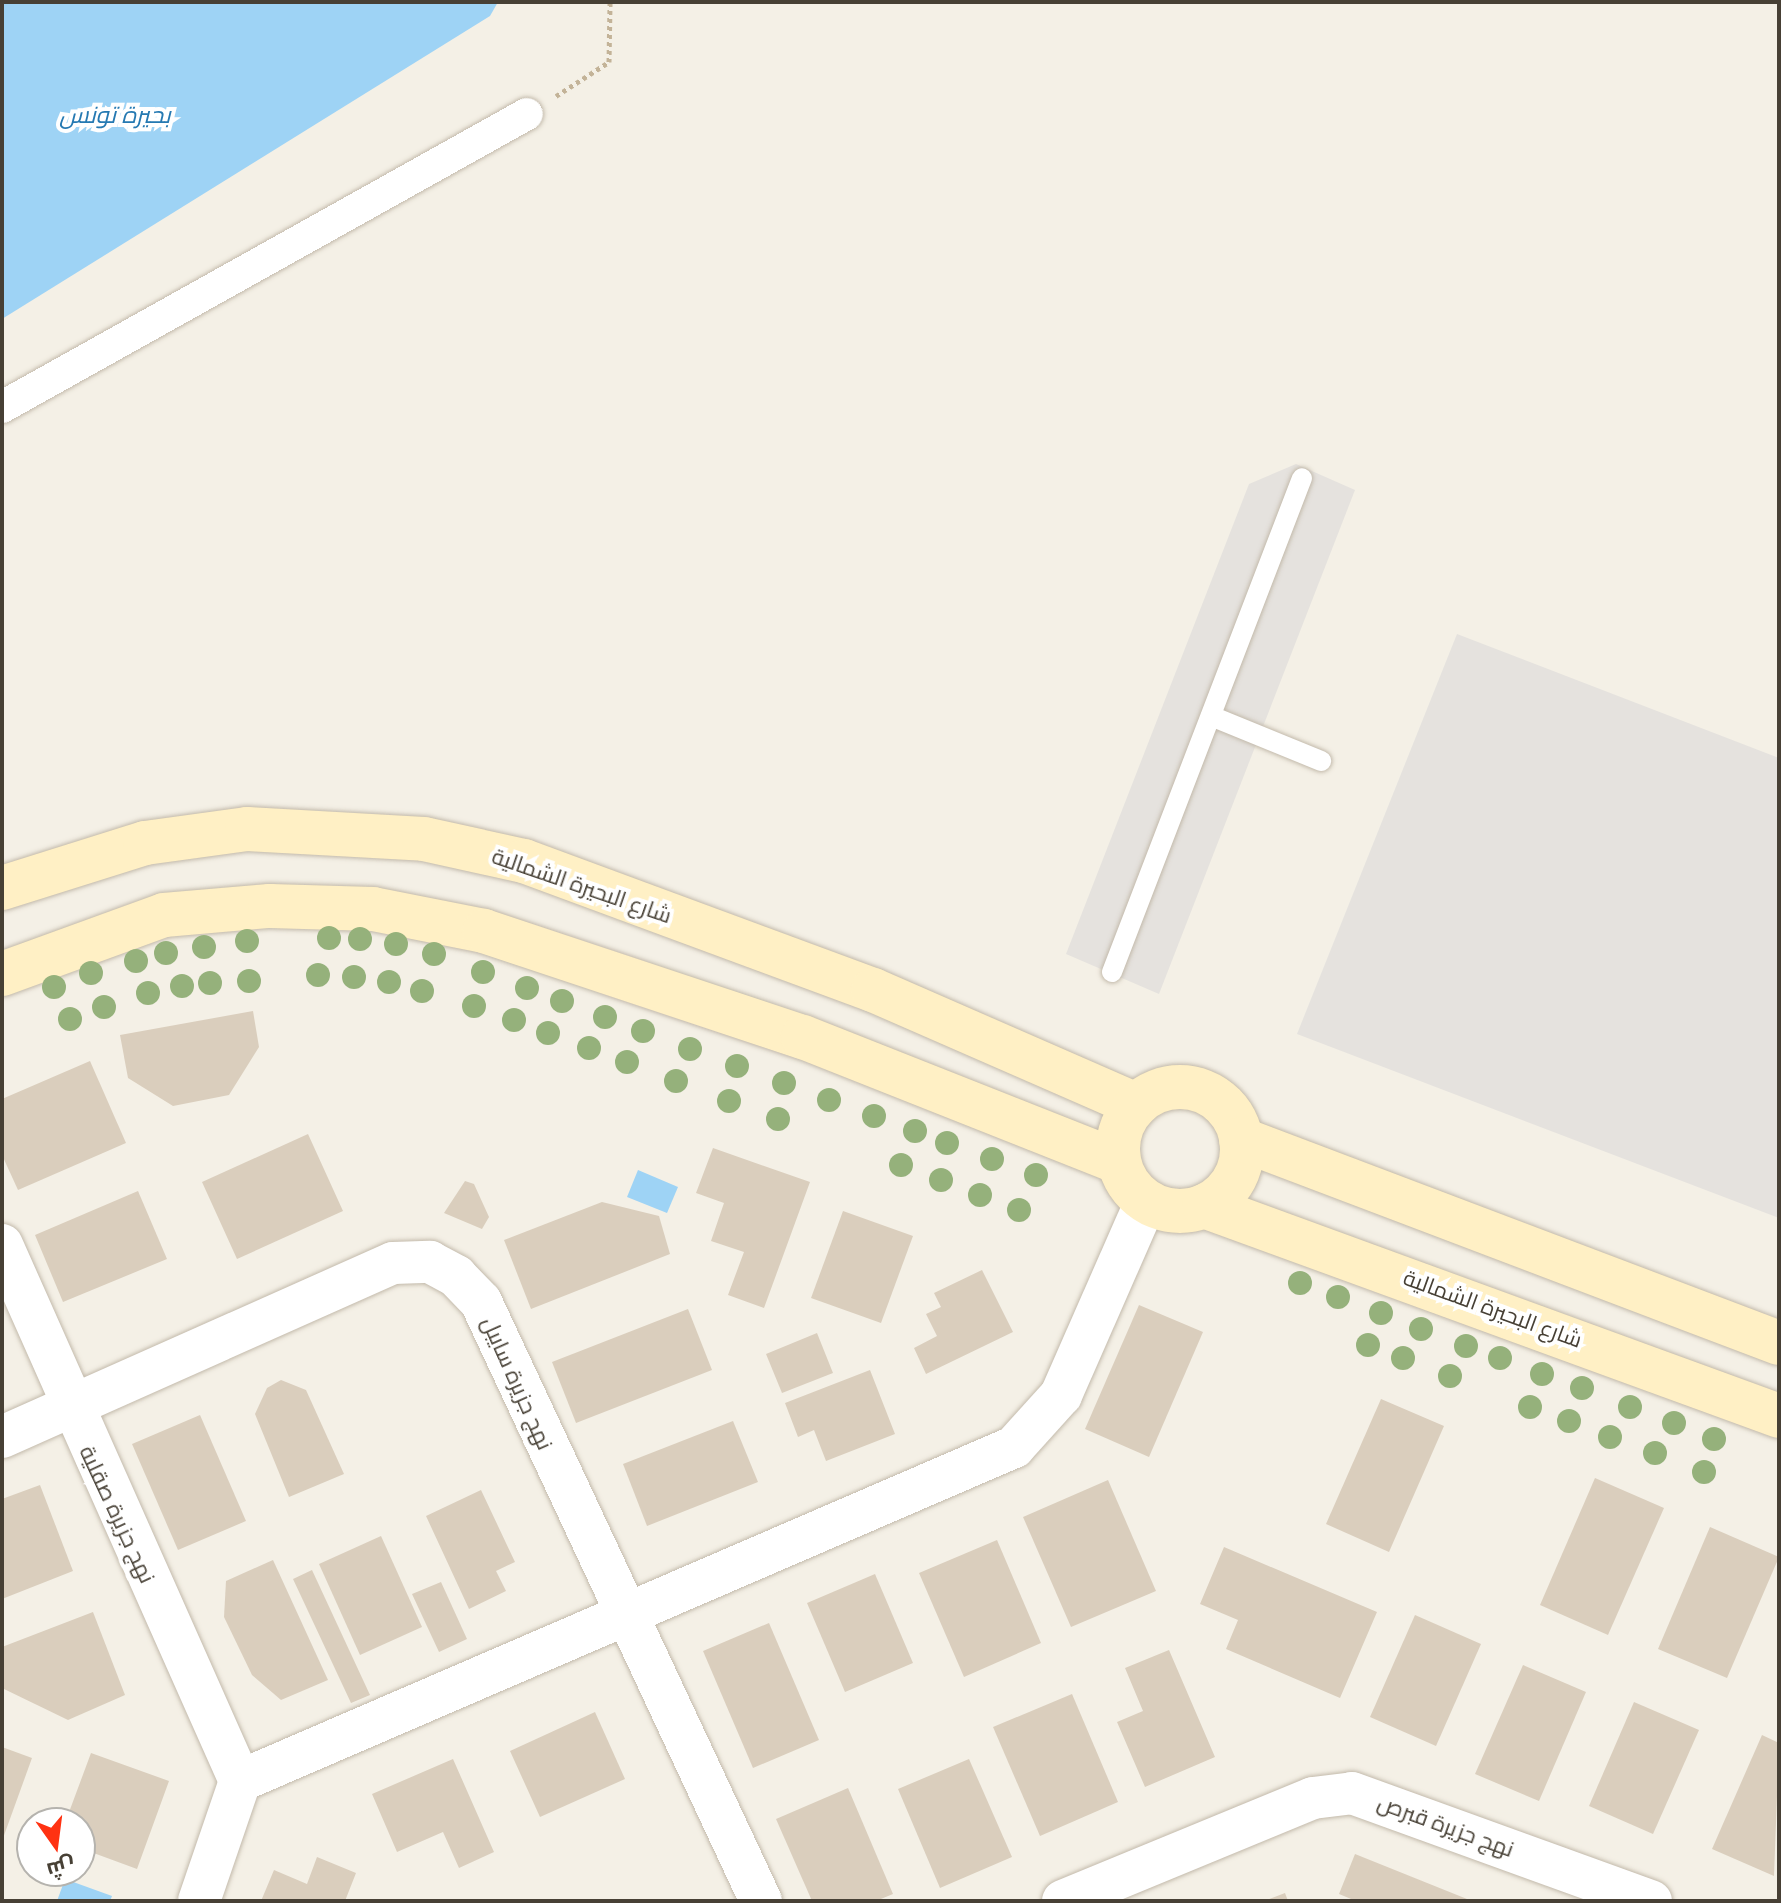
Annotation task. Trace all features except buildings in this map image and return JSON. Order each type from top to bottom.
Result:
[{"type":"main road","name":"شارع البحيرة الشمالية","points":[[2,888],[145,843],[247,829],[424,839],[524,861],[816,968],[1136,1105]]},
{"type":"main road","points":[[2,974],[164,915],[270,906],[373,909],[484,931],[775,1027],[1119,1162],[1146,1201],[1184,1211],[1204,1206],[1235,1179],[1241,1139],[1227,1108],[1199,1090],[1165,1089],[1136,1105],[1120,1132],[1119,1162]]},
{"type":"main road","points":[[1241,1139],[1779,1343]]},
{"type":"main road","name":"شارع البحيرة الشمالية","points":[[1204,1206],[1779,1416]]},
{"type":"street","points":[[2,407],[527,114]]},
{"type":"street","points":[[199,1901],[240,1781],[621,1612],[1014,1447],[1061,1395],[1146,1201]]},
{"type":"street","name":"نهج جزيرة صقلية","points":[[2,1245],[69,1408],[240,1781]]},
{"type":"street","name":"نهج جزيرة سايبل","points":[[2,1437],[393,1263],[430,1262],[481,1302],[621,1612],[761,1901]]},
{"type":"street","name":"نهج جزيرة قبرص","points":[[1063,1901],[1313,1798],[1352,1793],[1651,1901]]},
{"type":"lane","points":[[1112,972],[1302,478]]},
{"type":"lane","points":[[1211,716],[1321,761]]},
{"type":"path","points":[[527,114],[609,62],[610,2]]},
{"type":"shaded area","points":[[1296,464],[1355,490],[1159,994],[1066,954],[1249,484]]},
{"type":"shaded area","points":[[1457,634],[1779,758],[1779,1218],[1297,1034]]},
{"type":"water","name":"بحيرة تونس","points":[[2,2],[498,2],[490,16],[2,319]]},
{"type":"water","points":[[638,1170],[678,1187],[667,1213],[627,1197]]},
{"type":"water","points":[[62,1887],[87,1887],[112,1896],[110,1901],[57,1901]]}]
